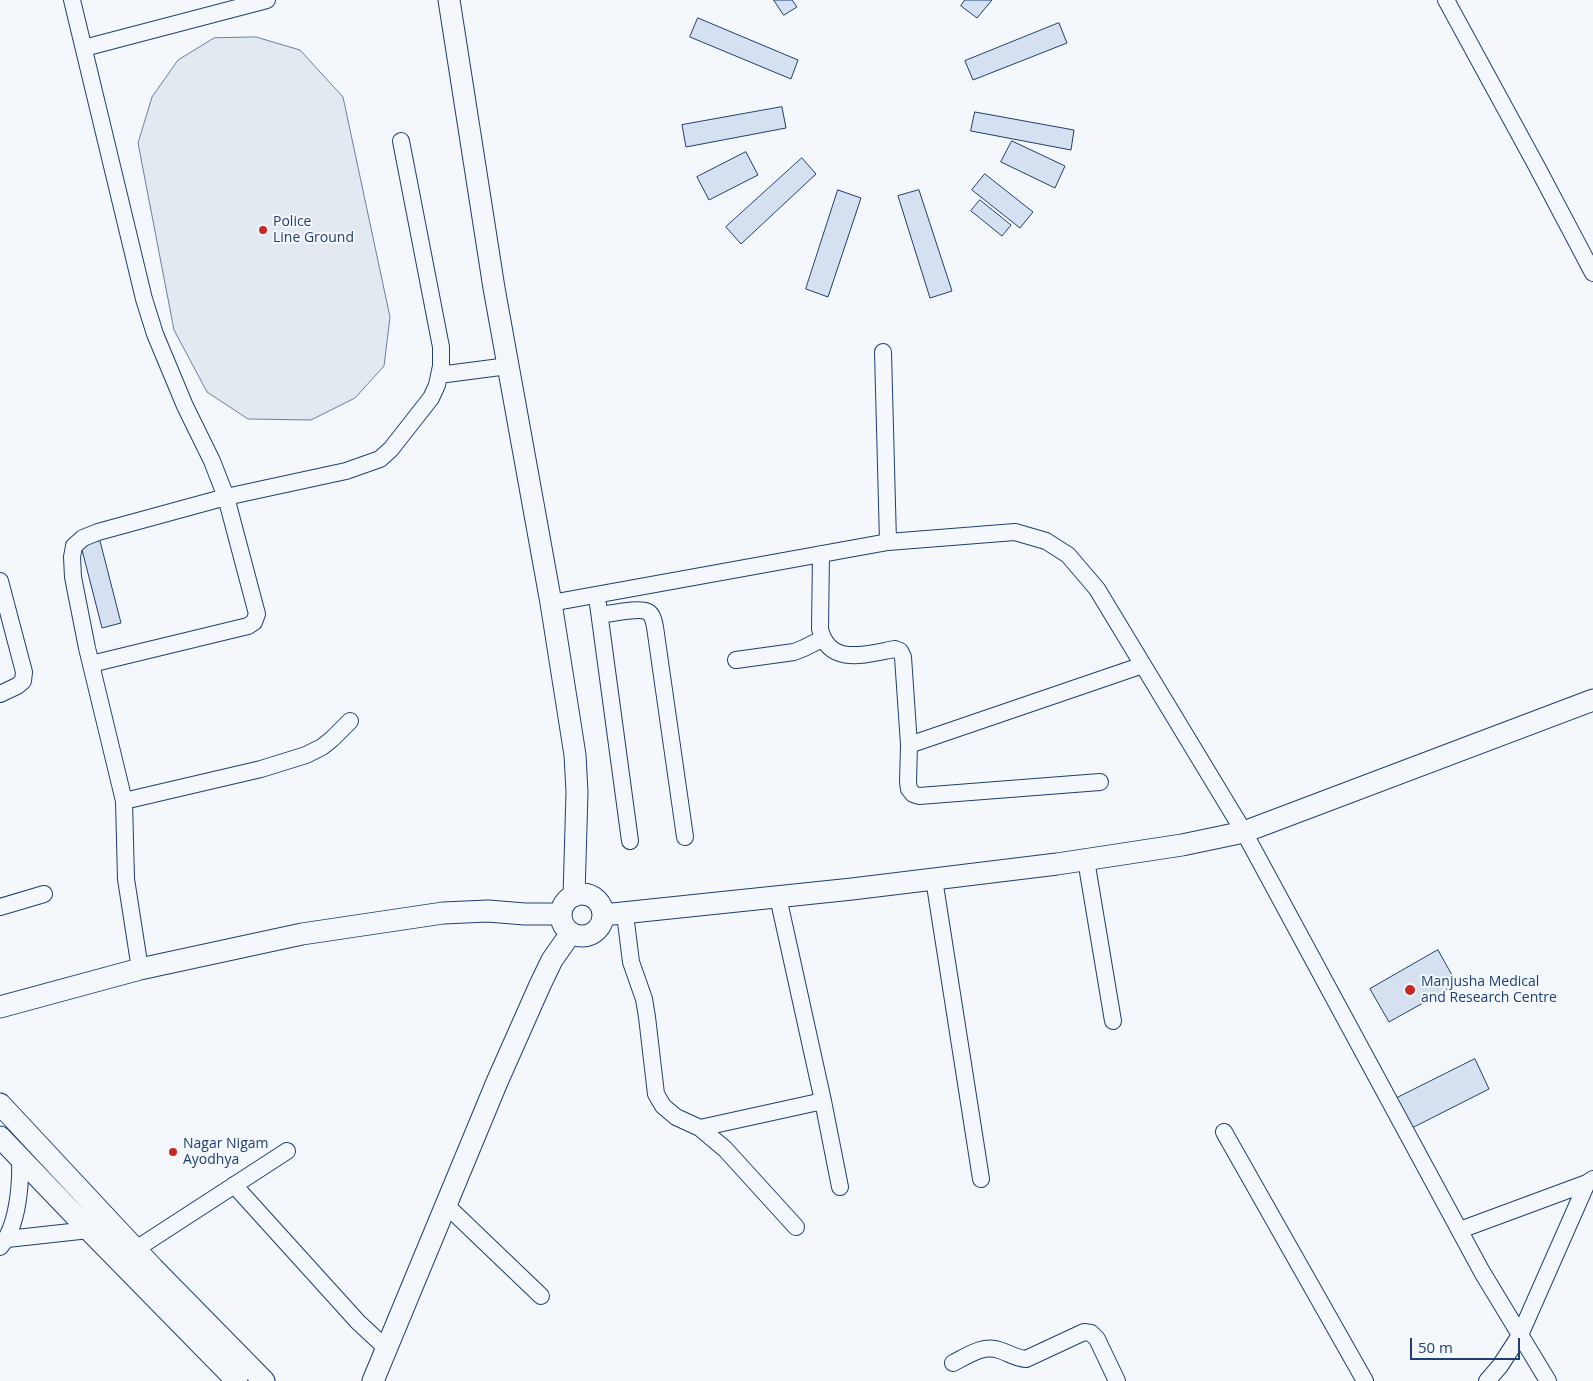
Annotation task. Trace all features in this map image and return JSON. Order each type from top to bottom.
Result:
[{"type":"main road","points":[[448,0],[508,366],[551,603],[575,755],[577,792],[574,896]]},
{"type":"main road","points":[[603,916],[1086,860],[1182,845],[1244,832],[1593,700]]},
{"type":"main road","points":[[0,1007],[140,969],[302,934],[414,916],[488,911],[525,914],[566,923],[583,936],[600,928],[603,916],[602,908],[594,898],[588,895],[574,896],[565,903],[566,923],[552,960],[497,1082],[374,1381]]},
{"type":"main road","points":[[0,1104],[136,1249],[264,1381]]},
{"type":"main road","points":[[0,1137],[237,1381]]},
{"type":"street","points":[[72,0],[146,308],[155,334],[212,461],[226,497],[257,614],[254,622],[248,626],[91,664]]},
{"type":"street","points":[[84,48],[267,0]]},
{"type":"street","points":[[1446,0],[1593,273]]},
{"type":"street","points":[[140,969],[126,879],[124,801],[72,577],[74,546],[83,538],[98,532],[226,497],[346,472],[380,459],[391,449],[431,398],[437,385],[441,366],[440,347],[401,141]]},
{"type":"street","points":[[882,352],[888,542]]},
{"type":"street","points":[[439,375],[508,366]]},
{"type":"street","points":[[551,603],[888,542],[1015,532],[1046,541],[1068,555],[1097,589],[1244,832],[1482,1272],[1548,1381]]},
{"type":"street","points":[[821,554],[820,629],[822,639],[829,647],[846,655],[895,649],[900,651],[903,656],[909,745],[909,789],[913,794],[919,796],[1100,782]]},
{"type":"street","points":[[0,581],[24,672],[23,681],[0,694]]},
{"type":"street","points":[[597,595],[630,841]]},
{"type":"street","points":[[600,615],[640,610],[648,612],[652,617],[685,837]]},
{"type":"street","points":[[736,660],[794,652],[822,639]]},
{"type":"street","points":[[909,745],[1143,665]]},
{"type":"street","points":[[124,801],[261,769],[306,755],[322,747],[350,721]]},
{"type":"street","points":[[1086,860],[1113,1021]]},
{"type":"street","points":[[934,879],[981,1179]]},
{"type":"street","points":[[0,907],[44,894]]},
{"type":"street","points":[[778,897],[840,1187]]},
{"type":"street","points":[[625,914],[632,962],[648,1017],[656,1094],[663,1106],[676,1117],[700,1128],[724,1149],[796,1227]]},
{"type":"street","points":[[700,1128],[823,1101]]},
{"type":"street","points":[[1224,1132],[1365,1381]]},
{"type":"street","points":[[136,1249],[287,1151]]},
{"type":"street","points":[[20,1158],[21,1178],[15,1214],[4,1243],[89,1230]]},
{"type":"street","points":[[1460,1230],[1590,1181]]},
{"type":"street","points":[[1487,1381],[1500,1366],[1520,1334],[1590,1181]]},
{"type":"street","points":[[234,1185],[358,1322],[387,1349]]},
{"type":"street","points":[[446,1205],[541,1296]]},
{"type":"street","points":[[954,1363],[988,1348],[997,1348],[1017,1358],[1026,1359],[1084,1332],[1092,1333],[1097,1339],[1118,1381]]},
{"type":"shaded area","name":"Police Line Ground","points":[[256,37],[300,50],[343,97],[390,317],[384,366],[355,398],[311,420],[248,419],[207,392],[174,330],[138,143],[152,97],[178,60],[214,38]]},
{"type":"building","points":[[774,0],[792,0],[797,7],[784,15]]},
{"type":"building","points":[[965,0],[992,0],[977,18],[961,6]]},
{"type":"building","points":[[698,18],[798,60],[791,79],[690,37]]},
{"type":"building","points":[[1059,23],[1067,43],[973,80],[965,61]]},
{"type":"building","points":[[782,107],[786,128],[686,147],[682,125]]},
{"type":"building","points":[[975,112],[1074,130],[1071,150],[971,131]]},
{"type":"building","points":[[1012,141],[1065,166],[1055,188],[1001,162]]},
{"type":"building","points":[[746,152],[758,175],[709,200],[697,177]]},
{"type":"building","points":[[802,158],[816,174],[741,244],[726,227]]},
{"type":"building","points":[[985,174],[1033,212],[1020,228],[972,190]]},
{"type":"building","points":[[838,190],[861,198],[828,297],[806,289]]},
{"type":"building","points":[[919,190],[952,291],[930,298],[898,196]]},
{"type":"building","points":[[980,200],[1011,225],[1002,236],[971,211]]},
{"type":"building","points":[[100,541],[121,623],[102,628],[81,546]]},
{"type":"building","points":[[1438,950],[1457,984],[1389,1022],[1370,989]]},
{"type":"building","points":[[1475,1059],[1489,1089],[1408,1130],[1393,1100]]},
{"type":"place","name":"Police Line Ground","points":[[263,230]]},
{"type":"place","name":"Manjusha Medical and Research Centre","points":[[1410,990]]},
{"type":"place","name":"Nagar Nigam Ayodhya","points":[[173,1152]]}]
